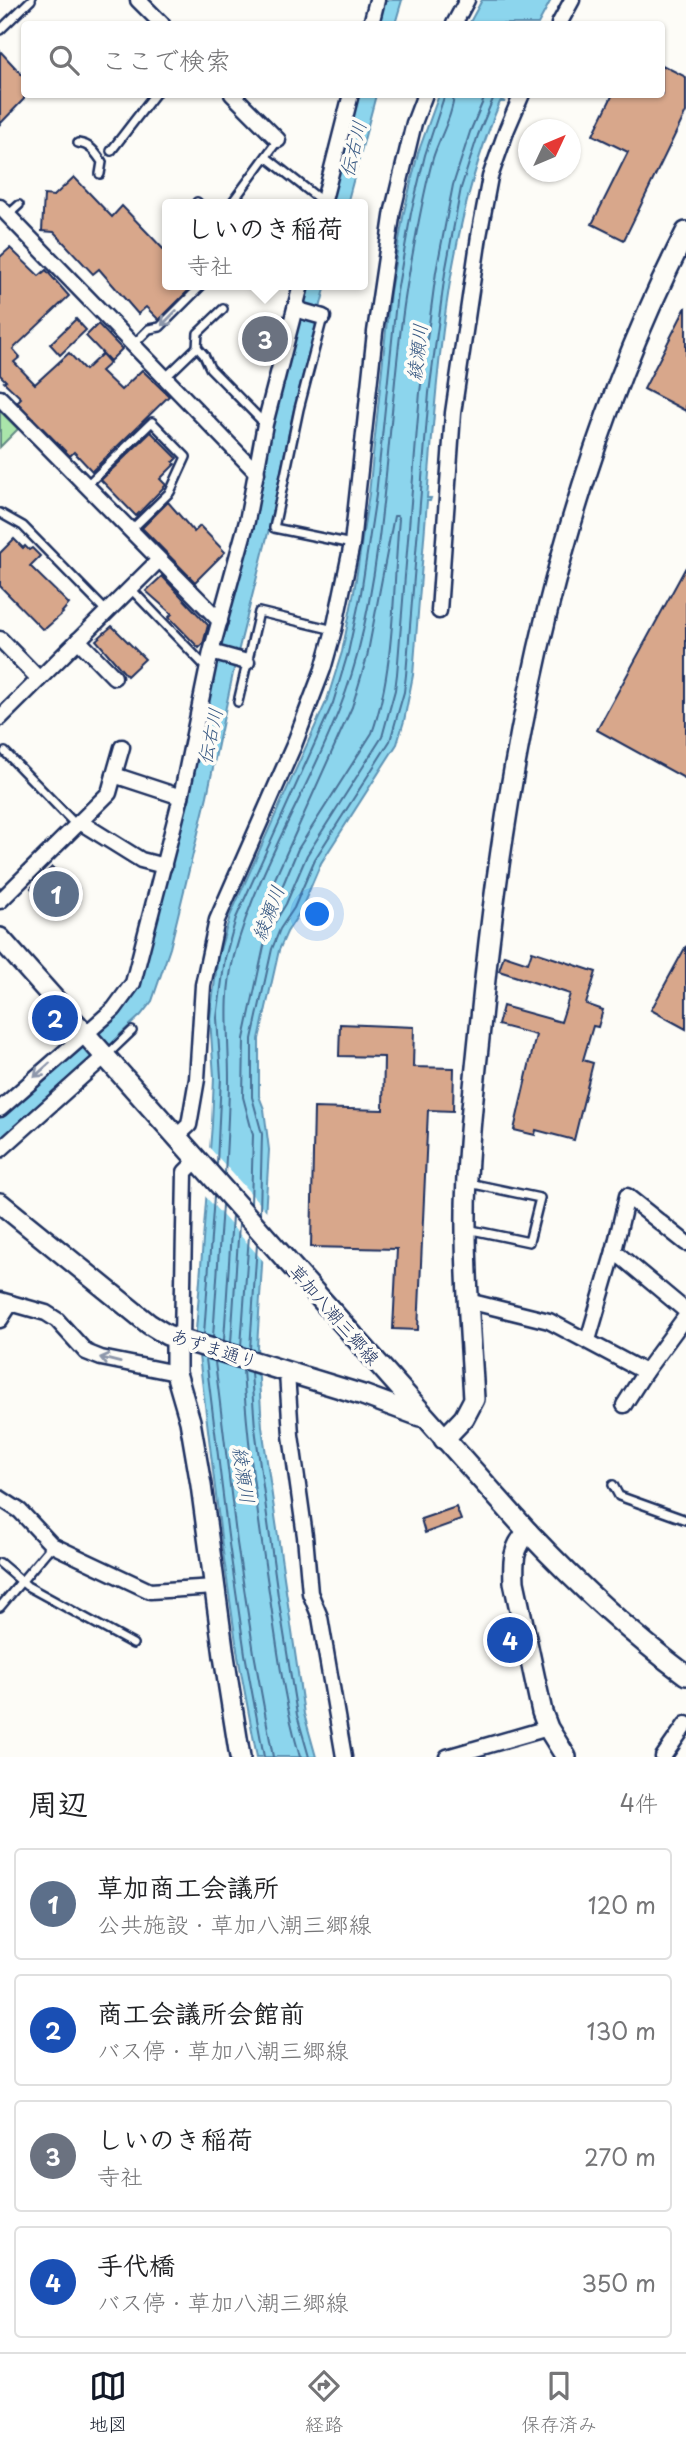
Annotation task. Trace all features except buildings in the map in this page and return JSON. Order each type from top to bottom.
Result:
[{"type":"street","points":[[138,0],[159,21]]},
{"type":"street","points":[[372,21],[377,0]]},
{"type":"street","points":[[456,21],[467,0]]},
{"type":"street","points":[[561,21],[572,0]]},
{"type":"street","points":[[236,98],[278,140]]},
{"type":"street","points":[[324,199],[350,98]]},
{"type":"street","points":[[176,1137],[189,1125],[197,1079],[203,985],[217,920],[294,745],[323,669],[334,630],[352,544],[374,332],[393,210],[414,122],[423,98]]},
{"type":"street","points":[[439,611],[453,412],[479,236],[490,177],[520,98]]},
{"type":"street","points":[[9,209],[133,345],[257,473]]},
{"type":"street","points":[[444,1439],[464,1418],[474,1399],[466,1229],[468,1183],[488,953],[501,849],[523,719],[577,499],[639,332],[686,232]]},
{"type":"street","points":[[0,1109],[87,1036],[114,1009],[133,983],[181,797],[207,668],[234,572],[257,473],[265,424],[300,290]]},
{"type":"street","points":[[295,309],[323,317]]},
{"type":"street","points":[[0,398],[220,621]]},
{"type":"street","points":[[3,711],[159,560]]},
{"type":"street","points":[[0,639],[39,679]]},
{"type":"street","points":[[78,640],[114,677]]},
{"type":"street","points":[[213,653],[244,661]]},
{"type":"street","points":[[0,901],[109,793],[122,747]]},
{"type":"street","points":[[114,775],[181,797]]},
{"type":"street","points":[[78,824],[141,860],[164,866]]},
{"type":"street","name":"草加八潮三郷線","points":[[0,938],[424,1417],[499,1490],[528,1532],[572,1579],[621,1624],[686,1675]]},
{"type":"street","points":[[0,1150],[104,1054]]},
{"type":"street","points":[[195,1158],[185,1172],[185,1342],[176,1373],[190,1421],[201,1485],[240,1757]]},
{"type":"street","points":[[588,1340],[627,1196],[686,1243]]},
{"type":"street","name":"あずま通り","points":[[0,1203],[149,1324],[185,1342],[363,1395],[424,1417]]},
{"type":"street","points":[[614,1251],[686,1313],[624,1405]]},
{"type":"street","points":[[468,1301],[549,1321],[645,1372]]},
{"type":"street","points":[[0,1320],[6,1302],[46,1313],[57,1320],[86,1352],[101,1358],[176,1373]]},
{"type":"street","points":[[280,1370],[305,1536],[310,1593],[320,1617],[344,1757]]},
{"type":"street","points":[[0,1498],[20,1511],[52,1545],[150,1591],[215,1587]]},
{"type":"street","points":[[528,1532],[516,1547],[513,1560],[514,1582],[542,1712],[548,1728],[566,1757]]},
{"type":"street","points":[[663,1757],[686,1724]]},
{"type":"street","points":[[447,1757],[548,1728]]},
{"type":"lane","points":[[0,30],[31,0]]},
{"type":"lane","points":[[111,151],[152,98]]},
{"type":"lane","points":[[235,199],[278,140]]},
{"type":"lane","points":[[78,144],[90,146],[96,152],[102,162],[100,174]]},
{"type":"lane","points":[[266,157],[318,199]]},
{"type":"lane","points":[[133,345],[149,329],[160,327],[197,290]]},
{"type":"lane","points":[[164,378],[197,347],[198,333],[223,309]]},
{"type":"lane","points":[[323,317],[299,410],[274,528],[352,544]]},
{"type":"lane","points":[[197,347],[205,355],[210,368],[265,424]]},
{"type":"lane","points":[[86,486],[152,422],[187,457],[170,492],[130,531]]},
{"type":"lane","points":[[0,513],[23,526],[107,612]]},
{"type":"lane","points":[[130,588],[207,668]]},
{"type":"lane","points":[[238,702],[244,661],[259,612],[334,630]]},
{"type":"lane","points":[[5,752],[78,824]]},
{"type":"lane","points":[[104,1054],[132,1031]]},
{"type":"lane","points":[[466,1229],[529,1242],[540,1198],[468,1183]]},
{"type":"lane","points":[[613,1485],[619,1496],[686,1520]]},
{"type":"lane","points":[[0,1606],[52,1545]]},
{"type":"lane","points":[[0,1563],[27,1586],[133,1644]]},
{"type":"green space","points":[[0,411],[18,429],[0,447]]},
{"type":"water","points":[[384,0],[402,0],[396,21],[379,21]]},
{"type":"water","points":[[482,0],[551,0],[540,21],[471,21]]},
{"type":"water","points":[[357,98],[375,98],[348,199],[331,199]]},
{"type":"water","name":"綾瀬川","points":[[438,98],[502,98],[505,102],[500,102],[482,149],[468,197],[448,296],[436,397],[427,498],[431,498],[427,501],[413,675],[404,721],[397,744],[321,863],[300,912],[287,932],[279,950],[259,1039],[259,1096],[264,1109],[269,1150],[257,1347],[262,1427],[304,1714],[316,1757],[257,1757],[238,1656],[222,1545],[196,1331],[212,1124],[214,1077],[210,1018],[218,957],[230,916],[327,700],[342,652],[369,494],[390,292],[418,153]]},
{"type":"water","points":[[308,290],[325,290],[293,413],[269,529],[170,948],[152,1001],[141,1015],[85,1067],[73,1052],[145,964],[181,822],[216,663],[251,530],[273,424]]},
{"type":"pier","points":[[102,1026],[115,1040],[89,1063],[76,1049]]},
{"type":"pier","points":[[207,1145],[270,1215],[266,1264],[204,1195]]},
{"type":"waterway","name":"伝右川","points":[[0,1129],[105,1037]]},
{"type":"place","name":"しいのき稲荷","points":[[265,339]]},
{"type":"place","name":"草加商工会議所","points":[[56,894]]},
{"type":"place","name":"商工会議所会館前","points":[[55,1018]]},
{"type":"place","name":"手代橋","points":[[510,1640]]}]
